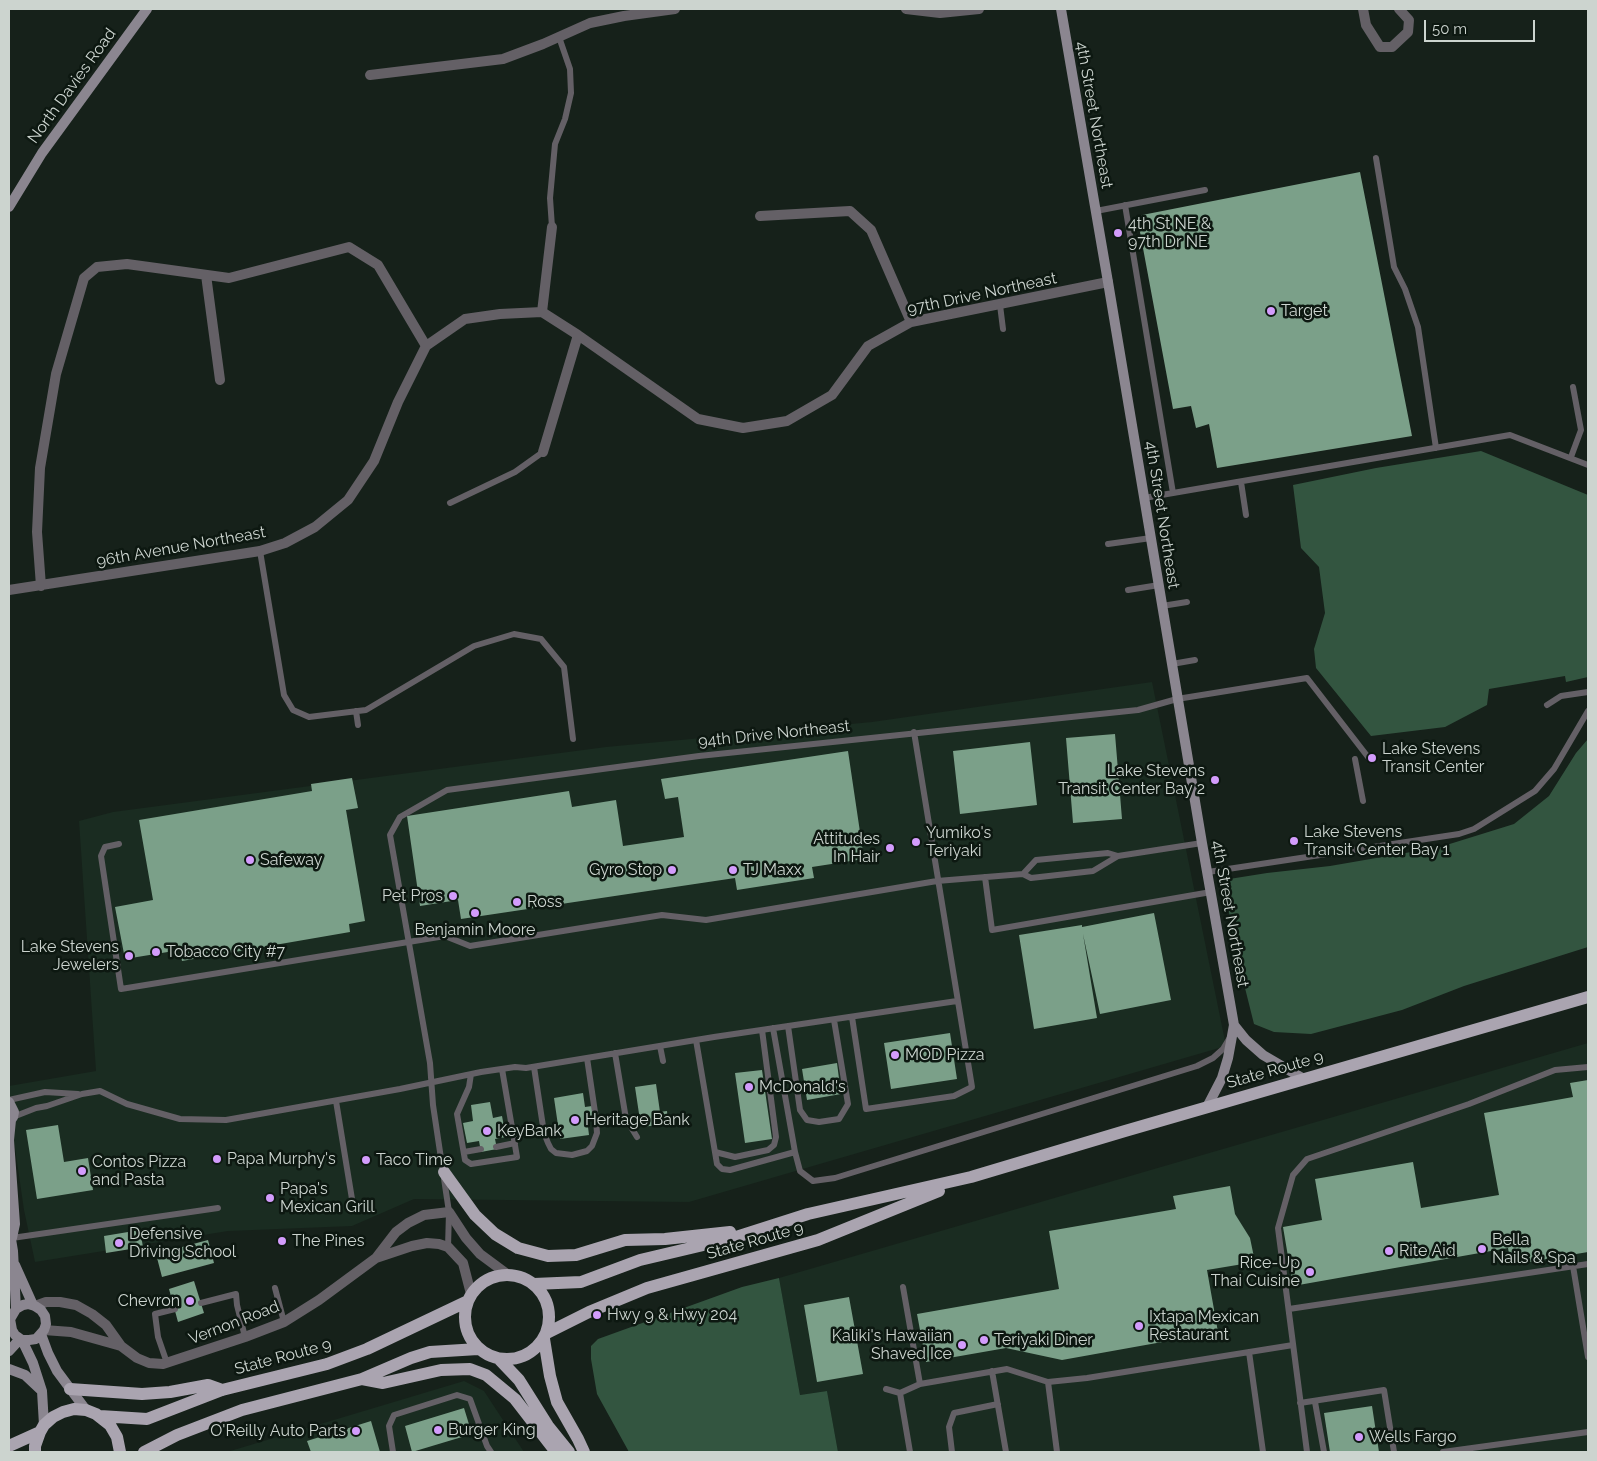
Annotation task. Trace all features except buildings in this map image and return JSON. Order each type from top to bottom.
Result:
[{"type":"main road","name":"State Route 9","points":[[534,1284],[581,1282],[640,1260],[758,1230],[808,1214],[972,1177],[1588,996]]},
{"type":"main road","points":[[444,1172],[475,1214],[495,1234],[518,1248],[548,1256],[576,1255],[625,1240],[665,1239],[710,1233],[758,1230]]},
{"type":"main road","name":"State Route 9","points":[[546,1336],[598,1308],[647,1288],[818,1240],[972,1177]]},
{"type":"main road","points":[[546,1336],[536,1349],[526,1356],[513,1360],[500,1360],[488,1356],[478,1348],[467,1331],[465,1310],[470,1298],[480,1284],[493,1277],[507,1274],[534,1284],[543,1294],[548,1306],[550,1320],[546,1336],[550,1376],[557,1402],[584,1452]]},
{"type":"main road","name":"State Route 9","points":[[100,1416],[147,1419],[222,1390],[335,1361],[367,1349],[470,1298]]},
{"type":"main road","points":[[144,1452],[177,1435],[242,1410],[362,1379],[430,1352],[478,1348]]},
{"type":"main road","points":[[500,1360],[519,1380],[548,1426],[569,1452]]},
{"type":"main road","points":[[362,1379],[383,1383],[441,1370],[470,1369],[486,1375],[514,1399],[556,1452]]},
{"type":"main road","points":[[70,1389],[142,1394],[170,1392],[208,1385],[222,1390]]},
{"type":"main road","points":[[9,1446],[42,1428],[53,1417],[63,1412],[86,1410],[100,1416],[110,1425],[117,1437],[120,1452]]},
{"type":"main road","points":[[35,1452],[35,1446],[42,1428]]},
{"type":"street","name":"North Davies Road","points":[[9,207],[42,153],[146,9]]},
{"type":"street","points":[[370,75],[502,59],[590,23],[675,9]]},
{"type":"street","points":[[906,9],[940,13],[978,9]]},
{"type":"street","name":"4th Street Northeast","points":[[1061,9],[1234,1026]]},
{"type":"street","points":[[1363,9],[1366,25],[1380,47],[1392,47],[1408,32],[1409,20],[1398,9]]},
{"type":"street","points":[[760,216],[850,210],[871,230],[911,322]]},
{"type":"street","points":[[542,312],[552,227]]},
{"type":"street","points":[[41,586],[37,532],[40,468],[56,374],[84,278],[97,267],[127,264],[230,278],[349,247],[378,265],[426,346]]},
{"type":"street","points":[[206,275],[220,380]]},
{"type":"street","name":"97th Drive Northeast","points":[[542,312],[698,419],[743,428],[787,421],[832,395],[868,346],[911,322],[1108,282]]},
{"type":"street","name":"96th Avenue Northeast","points":[[9,590],[260,551],[285,543],[315,527],[348,500],[374,461],[398,402],[426,346],[465,318],[542,312]]},
{"type":"street","points":[[543,452],[578,335]]},
{"type":"street","points":[[1234,1026],[1263,1056],[1304,1079]]},
{"type":"street","points":[[1207,1107],[1224,1072],[1234,1026]]},
{"type":"street","points":[[9,1101],[13,1108],[9,1140],[15,1224],[10,1234],[11,1251],[14,1262],[34,1305],[45,1316],[46,1324],[43,1332],[36,1338],[29,1340],[21,1339]]},
{"type":"street","points":[[449,1212],[466,1238],[480,1254],[507,1274]]},
{"type":"street","name":"Vernon Road","points":[[43,1332],[71,1332],[120,1346],[137,1358],[149,1363],[167,1363],[284,1322],[319,1300],[376,1258],[396,1232],[408,1223],[424,1215],[449,1212]]},
{"type":"street","name":"Vernon Road","points":[[376,1258],[427,1243],[448,1247]]},
{"type":"street","points":[[448,1247],[463,1263],[470,1298]]},
{"type":"street","points":[[14,1262],[12,1330],[21,1339],[33,1363],[42,1391],[42,1428]]},
{"type":"street","name":"Vernon Road","points":[[34,1305],[46,1302],[60,1302],[76,1305],[106,1325],[120,1346]]},
{"type":"street","points":[[12,1316],[23,1305],[34,1305]]},
{"type":"street","points":[[43,1332],[48,1353],[57,1371],[86,1410]]},
{"type":"street","points":[[9,1351],[21,1339]]},
{"type":"street","points":[[9,1369],[25,1375],[42,1391]]},
{"type":"lane","points":[[552,227],[550,198],[555,144],[565,119],[571,93],[570,69],[559,37]]},
{"type":"lane","points":[[1376,158],[1394,267],[1405,289],[1418,327],[1436,448]]},
{"type":"lane","points":[[1096,210],[1205,190]]},
{"type":"lane","points":[[1125,205],[1173,493]]},
{"type":"lane","points":[[1000,305],[1003,329]]},
{"type":"lane","points":[[1570,457],[1581,430],[1573,387]]},
{"type":"lane","points":[[1144,498],[1510,435],[1588,465]]},
{"type":"lane","points":[[450,503],[515,472],[543,452]]},
{"type":"lane","points":[[1241,482],[1246,516]]},
{"type":"lane","points":[[1108,544],[1151,538]]},
{"type":"lane","points":[[260,551],[284,695],[293,710],[309,717],[366,710],[474,646],[514,634],[542,639],[564,667],[573,739]]},
{"type":"lane","points":[[1128,590],[1159,585]]},
{"type":"lane","points":[[1162,606],[1187,602]]},
{"type":"lane","points":[[1172,664],[1195,660]]},
{"type":"lane","name":"94th Drive Northeast","points":[[410,941],[390,835],[400,817],[447,790],[699,756],[1138,710],[1177,699],[1307,678],[1368,757]]},
{"type":"lane","points":[[1547,705],[1561,696],[1588,692]]},
{"type":"lane","points":[[356,712],[358,725]]},
{"type":"lane","points":[[1208,872],[1459,834],[1474,829],[1535,791],[1554,769],[1588,712]]},
{"type":"lane","points":[[852,1017],[866,1109],[954,1096],[972,1088],[914,732]]},
{"type":"lane","points":[[1356,759],[1363,801]]},
{"type":"lane","points":[[119,844],[105,847],[101,856],[121,989],[445,936],[470,946],[662,915],[706,920],[937,881],[1023,874],[1031,878],[1093,871],[1118,856],[1202,843]]},
{"type":"lane","points":[[1023,874],[1036,860],[1108,853],[1118,856]]},
{"type":"lane","points":[[985,877],[992,930],[1211,892]]},
{"type":"lane","points":[[410,941],[430,1063],[449,1212],[448,1247]]},
{"type":"lane","points":[[11,1120],[30,1110],[82,1094],[100,1091],[127,1104],[180,1119],[226,1120],[400,1089],[471,1074],[957,1001]]},
{"type":"lane","points":[[788,1026],[800,1110],[807,1120],[819,1122],[839,1119],[848,1104],[834,1020]]},
{"type":"lane","points":[[773,1028],[795,1152],[800,1171],[813,1181],[834,1178],[1197,1066],[1213,1058],[1223,1050],[1234,1026]]},
{"type":"lane","points":[[715,1152],[735,1156],[768,1150],[774,1144],[776,1138],[762,1030]]},
{"type":"lane","points":[[696,1040],[715,1152],[718,1164],[722,1169],[730,1170],[795,1152]]},
{"type":"lane","points":[[660,1046],[663,1061]]},
{"type":"lane","points":[[616,1053],[626,1119],[637,1137]]},
{"type":"lane","points":[[534,1066],[544,1133],[548,1143],[556,1153],[572,1155],[587,1151],[592,1146],[597,1133],[586,1058]]},
{"type":"lane","points":[[1307,1452],[1278,1228],[1293,1175],[1307,1159],[1469,1104],[1555,1070],[1588,1067]]},
{"type":"lane","points":[[471,1074],[457,1114],[465,1160],[471,1164],[517,1157],[502,1069]]},
{"type":"lane","points":[[9,1101],[45,1092],[82,1094]]},
{"type":"lane","points":[[336,1100],[352,1199]]},
{"type":"lane","points":[[496,1147],[515,1143]]},
{"type":"lane","points":[[464,1152],[481,1150]]},
{"type":"lane","points":[[10,1234],[218,1208]]},
{"type":"lane","points":[[1289,1309],[1588,1264]]},
{"type":"lane","points":[[1573,1266],[1588,1357]]},
{"type":"lane","points":[[903,1287],[920,1384]]},
{"type":"lane","points":[[275,1288],[284,1322]]},
{"type":"lane","points":[[201,1302],[236,1294],[245,1337]]},
{"type":"lane","points":[[167,1363],[158,1337],[155,1314],[175,1309]]},
{"type":"lane","points":[[886,1389],[900,1393],[920,1384],[1007,1369],[1048,1382],[1087,1378],[1293,1345]]},
{"type":"lane","points":[[1249,1352],[1263,1452]]},
{"type":"lane","points":[[992,1371],[1006,1452]]},
{"type":"lane","points":[[1048,1382],[1057,1452]]},
{"type":"lane","points":[[1300,1404],[1384,1390],[1394,1452]]},
{"type":"lane","points":[[900,1393],[910,1452]]},
{"type":"lane","points":[[393,1452],[388,1426],[394,1415],[457,1395],[470,1399],[489,1449]]},
{"type":"lane","points":[[1315,1402],[1324,1452]]},
{"type":"lane","points":[[952,1452],[949,1427],[954,1413],[998,1404]]},
{"type":"lane","points":[[1443,1452],[1588,1432]]},
{"type":"shaded area","points":[[1152,682],[1226,1046],[689,1202],[414,1199],[352,1226],[228,1231],[35,1262],[24,1210],[9,1107],[9,1086],[96,1071],[79,821],[113,812],[606,747],[872,722]]},
{"type":"shaded area","points":[[1588,1043],[1588,1452],[838,1452],[827,1391],[800,1395],[779,1278]]},
{"type":"shaded area","points":[[464,1381],[484,1391],[524,1452],[227,1452]]},
{"type":"green space","points":[[1481,451],[1588,495],[1588,677],[1566,682],[1565,676],[1489,689],[1487,705],[1445,727],[1371,736],[1316,668],[1314,649],[1325,613],[1319,567],[1301,548],[1293,485],[1376,468]]},
{"type":"green space","points":[[1588,739],[1588,947],[1464,986],[1402,1010],[1311,1034],[1274,1032],[1254,1024],[1237,956],[1223,880],[1330,866],[1440,847],[1514,824],[1549,796],[1576,753]]},
{"type":"green space","points":[[779,1278],[800,1395],[827,1391],[838,1452],[629,1452],[597,1394],[591,1359],[591,1346],[598,1339],[742,1287]]},
{"type":"place","name":"4th St NE & 97th Dr NE","points":[[1118,233]]},
{"type":"place","name":"Target","points":[[1271,311]]},
{"type":"place","name":"Lake Stevens Transit Center","points":[[1372,758]]},
{"type":"place","name":"Lake Stevens Transit Center Bay 2","points":[[1215,780]]},
{"type":"place","name":"Lake Stevens Transit Center Bay 1","points":[[1294,841]]},
{"type":"place","name":"Yumiko's Teriyaki","points":[[916,842]]},
{"type":"place","name":"Attitudes In Hair","points":[[890,848]]},
{"type":"place","name":"Safeway","points":[[250,860]]},
{"type":"place","name":"Gyro Stop","points":[[672,870]]},
{"type":"place","name":"TJ Maxx","points":[[733,870]]},
{"type":"place","name":"Pet Pros","points":[[453,896]]},
{"type":"place","name":"Ross","points":[[517,902]]},
{"type":"place","name":"Benjamin Moore","points":[[475,913]]},
{"type":"place","name":"Tobacco City #7","points":[[156,952]]},
{"type":"place","name":"Lake Stevens Jewelers","points":[[129,956]]},
{"type":"place","name":"MOD Pizza","points":[[895,1055]]},
{"type":"place","name":"McDonald's","points":[[749,1087]]},
{"type":"place","name":"Heritage Bank","points":[[575,1120]]},
{"type":"place","name":"KeyBank","points":[[487,1131]]},
{"type":"place","name":"Papa Murphy's","points":[[217,1159]]},
{"type":"place","name":"Taco Time","points":[[366,1160]]},
{"type":"place","name":"Contos Pizza and Pasta","points":[[82,1171]]},
{"type":"place","name":"Papa's Mexican Grill","points":[[270,1198]]},
{"type":"place","name":"The Pines","points":[[282,1241]]},
{"type":"place","name":"Defensive Driving School","points":[[119,1243]]},
{"type":"place","name":"Bella Nails & Spa","points":[[1482,1249]]},
{"type":"place","name":"Rite Aid","points":[[1389,1251]]},
{"type":"place","name":"Rice-Up Thai Cuisine","points":[[1310,1272]]},
{"type":"place","name":"Chevron","points":[[190,1301]]},
{"type":"place","name":"Hwy 9 & Hwy 204","points":[[597,1315]]},
{"type":"place","name":"Ixtapa Mexican Restaurant","points":[[1139,1326]]},
{"type":"place","name":"Teriyaki Diner","points":[[984,1340]]},
{"type":"place","name":"Kaliki's Hawaiian Shaved Ice","points":[[962,1345]]},
{"type":"place","name":"Burger King","points":[[438,1430]]},
{"type":"place","name":"O'Reilly Auto Parts","points":[[356,1431]]},
{"type":"place","name":"Wells Fargo","points":[[1359,1437]]}]
